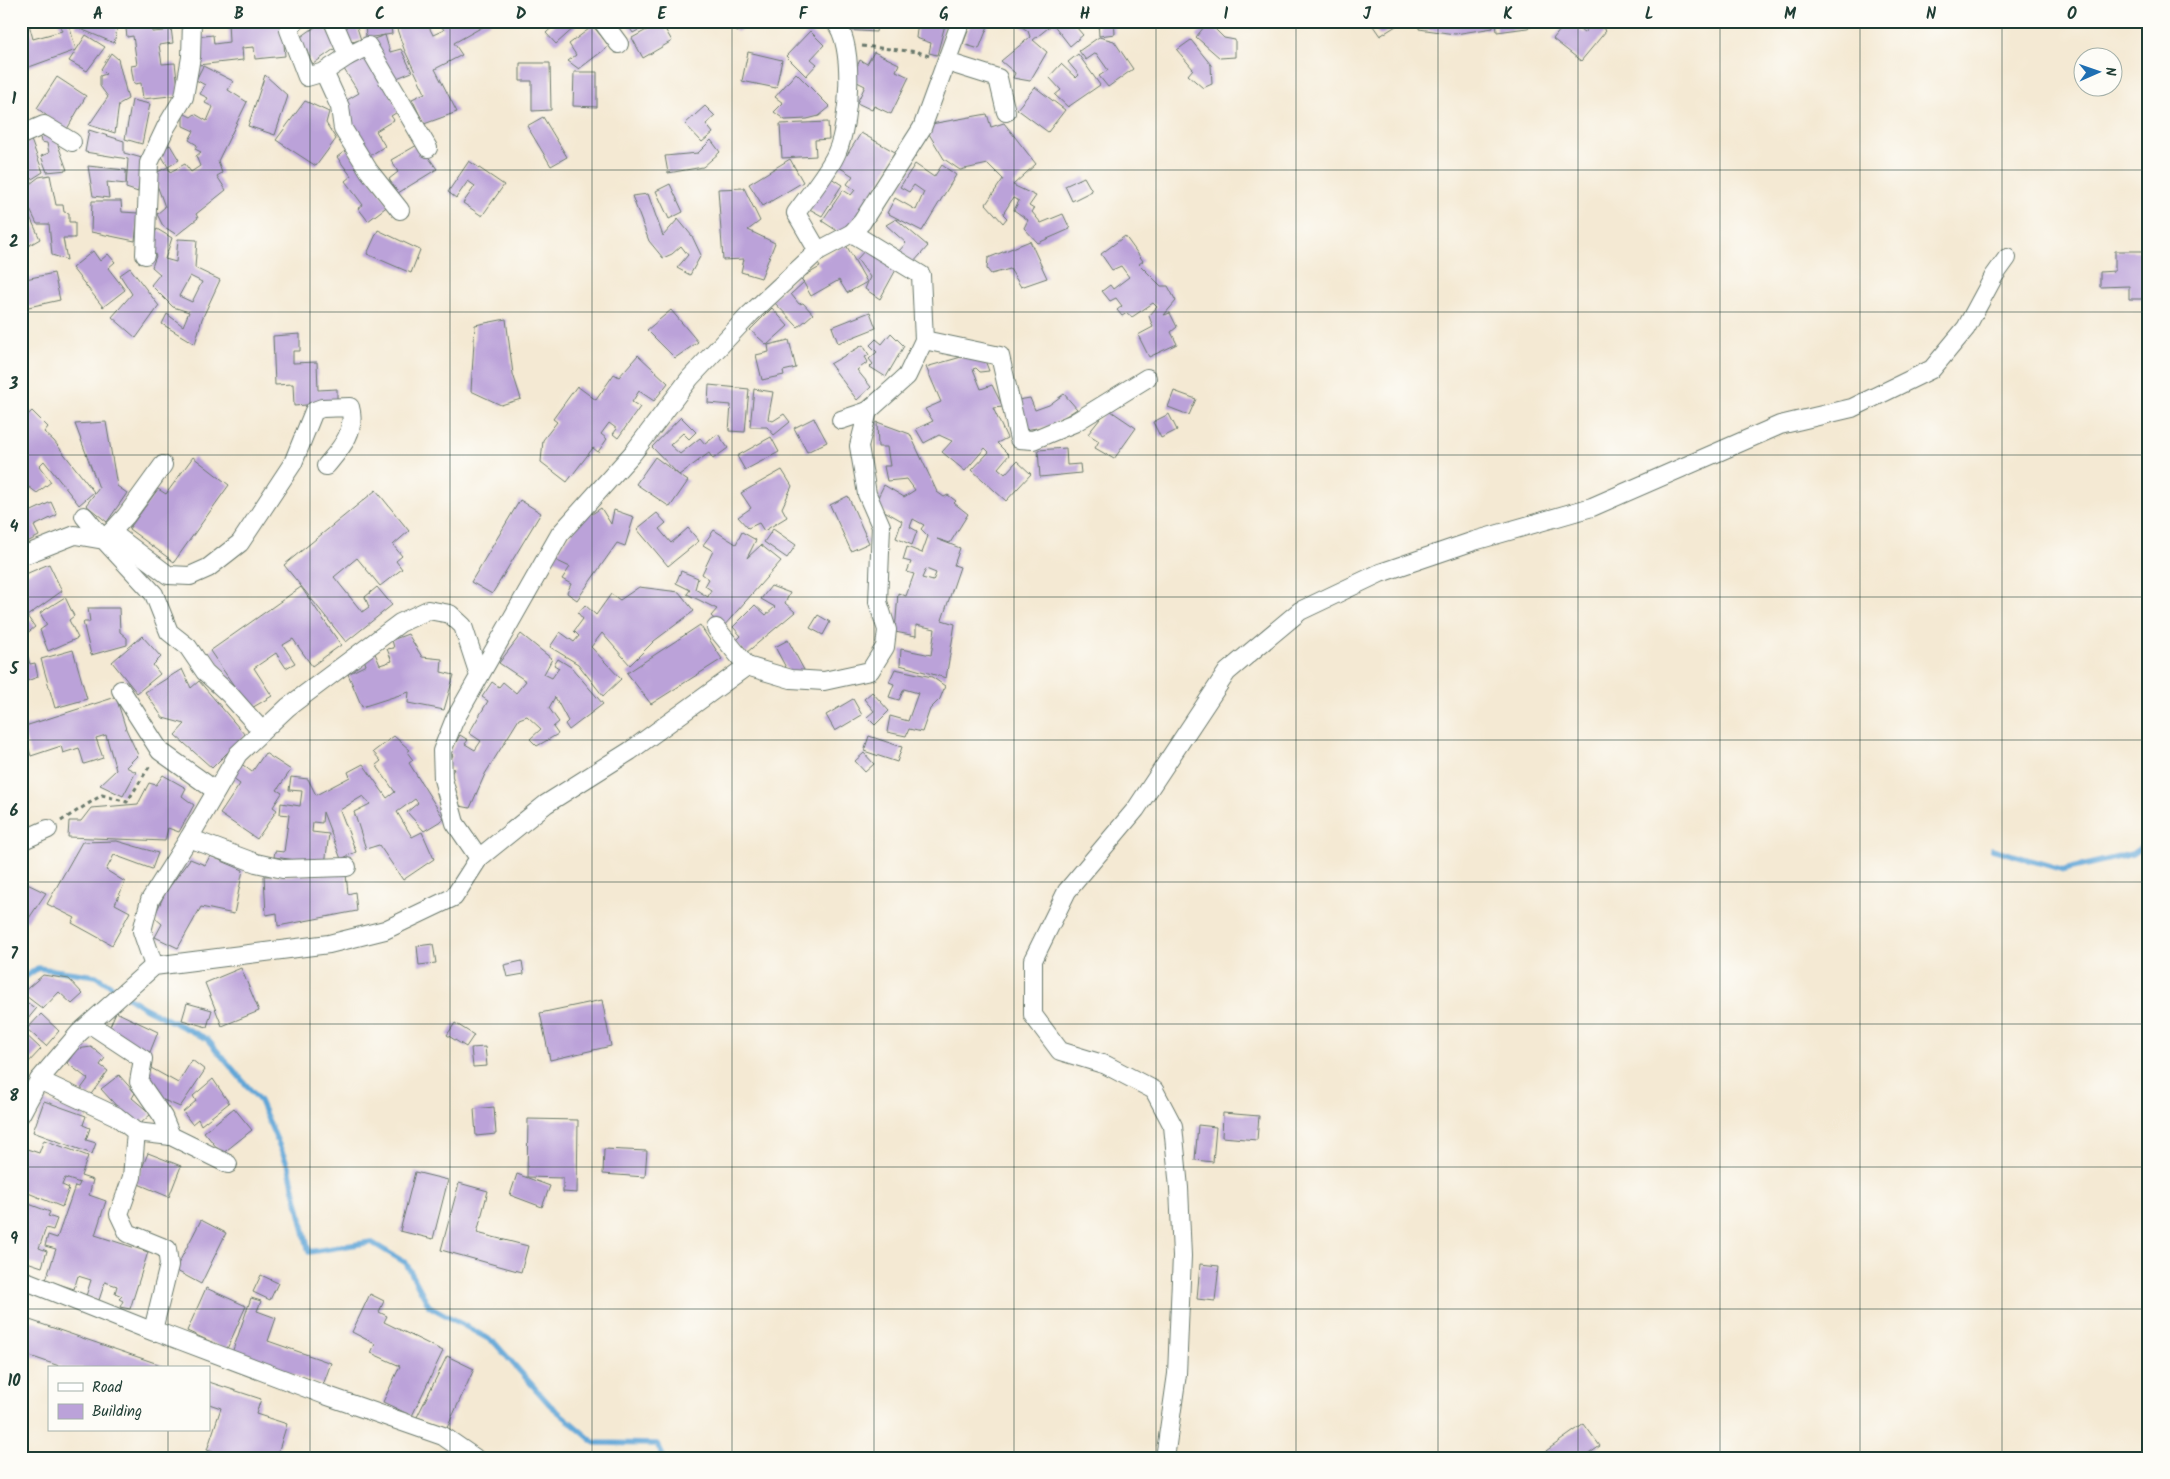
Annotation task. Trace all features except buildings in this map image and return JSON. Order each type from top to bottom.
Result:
[{"type":"street","points":[[145,255],[149,163],[166,127],[184,98],[191,57],[192,21]]},
{"type":"street","points":[[295,21],[289,30],[307,77],[324,72],[348,56],[368,46],[428,148]]},
{"type":"street","points":[[333,21],[348,56]]},
{"type":"street","points":[[602,21],[619,44]]},
{"type":"street","points":[[818,251],[796,213],[838,152],[846,121],[848,71],[846,45],[839,26],[834,21]]},
{"type":"street","points":[[479,858],[455,823],[443,779],[442,751],[454,721],[519,610],[560,534],[633,452],[690,378],[750,314],[818,251],[852,233],[862,222],[922,128],[961,21]]},
{"type":"street","points":[[947,62],[998,78],[1006,112]]},
{"type":"street","points":[[324,72],[340,107],[343,129],[369,171],[400,210]]},
{"type":"street","points":[[21,135],[44,126],[72,142]]},
{"type":"street","points":[[842,420],[868,411],[906,376],[924,340],[921,275],[852,233]]},
{"type":"street","points":[[1165,1458],[1176,1374],[1182,1256],[1179,1188],[1173,1126],[1154,1090],[1106,1065],[1060,1051],[1033,1015],[1033,960],[1067,891],[1136,809],[1227,672],[1300,610],[1380,573],[1474,540],[1592,506],[1780,425],[1852,408],[1932,369],[1966,328],[1994,276],[2007,258]]},
{"type":"street","points":[[924,340],[1000,356],[1019,438],[1033,440],[1074,423],[1146,378]]},
{"type":"street","points":[[84,516],[107,536],[168,574],[190,576],[208,568],[240,543],[293,463],[314,411],[350,407],[352,415],[348,438],[326,466]]},
{"type":"street","points":[[716,628],[748,666],[791,679],[824,681],[870,671],[885,647],[887,630],[878,602],[881,526],[867,494],[859,446],[868,411]]},
{"type":"street","points":[[27,554],[75,535],[107,536],[126,516],[163,465]]},
{"type":"street","points":[[107,536],[154,594],[169,632],[188,647],[205,672],[230,695],[262,731]]},
{"type":"street","points":[[154,966],[142,931],[150,900],[190,838],[238,754],[288,706],[400,623],[428,610],[450,614],[463,626],[479,676]]},
{"type":"street","points":[[21,1114],[39,1080],[79,1033],[154,966],[329,944],[385,930],[454,897],[479,858],[546,804],[630,751],[748,666]]},
{"type":"street","points":[[121,690],[160,751],[216,791]]},
{"type":"street","points":[[21,841],[48,829]]},
{"type":"street","points":[[190,838],[256,863],[283,869],[347,867]]},
{"type":"street","points":[[90,1024],[143,1059],[139,1082],[163,1117],[171,1136]]},
{"type":"street","points":[[39,1080],[116,1116],[136,1132],[171,1136],[228,1164]]},
{"type":"street","points":[[136,1132],[132,1177],[119,1214],[128,1233],[167,1249],[169,1265],[153,1330]]},
{"type":"street","points":[[21,1280],[154,1332],[153,1330],[326,1395],[443,1436],[454,1452],[476,1458]]},
{"type":"path","points":[[846,45],[883,47],[918,52],[947,62]]},
{"type":"path","points":[[48,829],[102,795],[127,802],[160,751]]},
{"type":"waterway","points":[[1992,849],[2064,870],[2132,854],[2149,842]]},
{"type":"waterway","points":[[21,980],[38,968],[96,976],[143,1007],[207,1039],[260,1101],[289,1168],[309,1252],[371,1242],[406,1263],[429,1306],[494,1342],[550,1405],[595,1443],[657,1444],[664,1458]]}]
